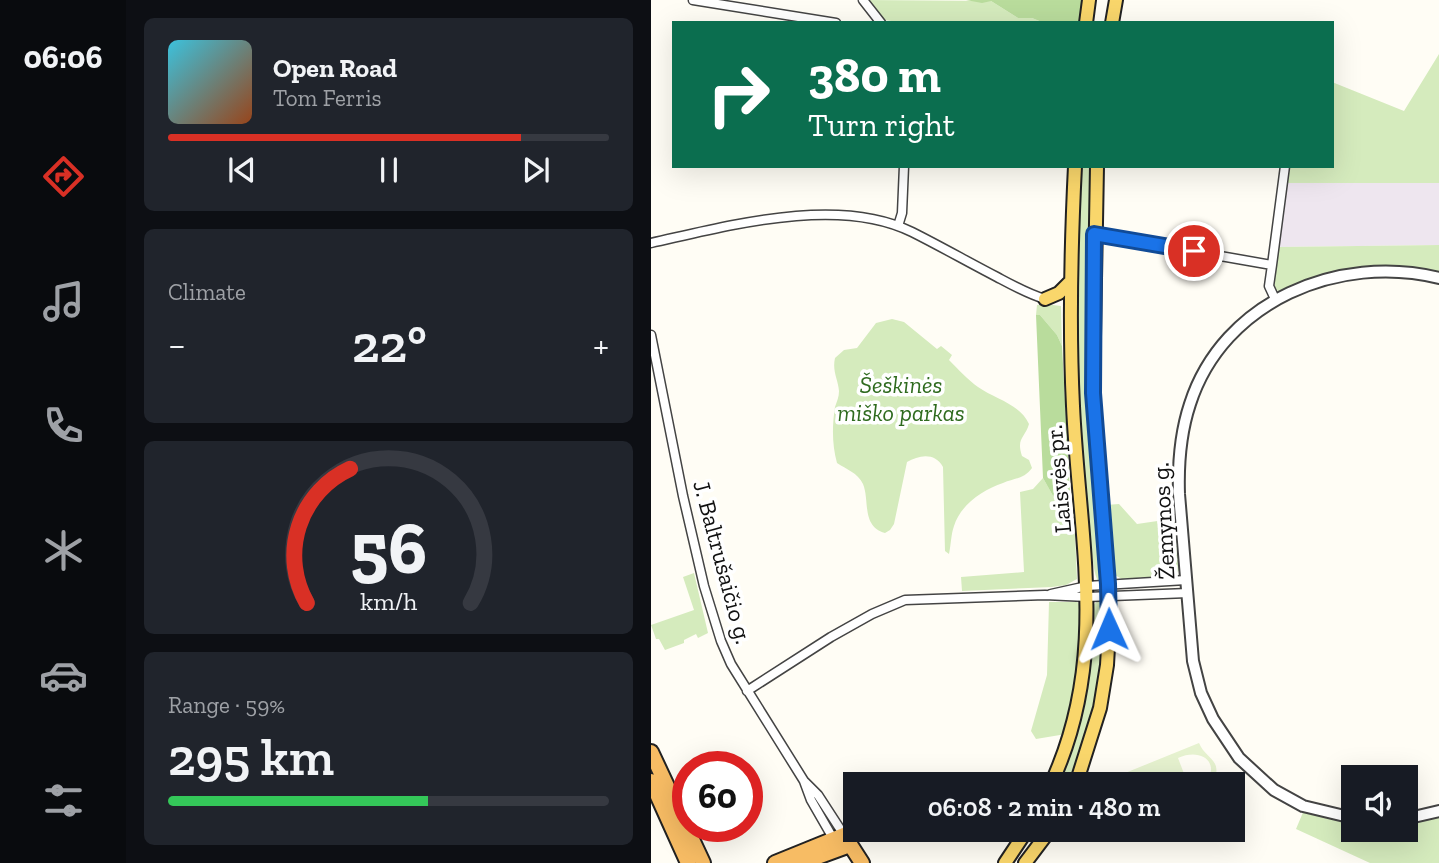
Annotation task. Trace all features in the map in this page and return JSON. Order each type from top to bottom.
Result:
[{"type":"highway","points":[[651,752],[702,863]]},
{"type":"highway","points":[[651,781],[688,863]]},
{"type":"highway","points":[[775,863],[842,842]]},
{"type":"highway","points":[[801,863],[842,842]]},
{"type":"highway","points":[[842,842],[848,863]]},
{"type":"highway","points":[[842,842],[862,863]]},
{"type":"main road","points":[[1086,21],[1090,0]]},
{"type":"main road","points":[[1112,21],[1116,0]]},
{"type":"main road","name":"Laisvės pr.","points":[[1057,772],[1070,738],[1086,658],[1087,592],[1073,406],[1070,309],[1075,168]]},
{"type":"main road","name":"Laisvės pr.","points":[[1080,772],[1104,687],[1109,647],[1108,590],[1093,393],[1097,168]]},
{"type":"main road","points":[[1045,299],[1059,293],[1071,281]]},
{"type":"main road","points":[[1045,299],[1065,304],[1070,309]]},
{"type":"main road","points":[[1005,863],[1019,842]]},
{"type":"main road","points":[[1025,863],[1041,842]]},
{"type":"street","points":[[693,0],[824,21]]},
{"type":"street","points":[[863,0],[879,21]]},
{"type":"street","points":[[898,226],[902,212],[904,168]]},
{"type":"street","points":[[1275,299],[1269,286],[1285,168]]},
{"type":"street","points":[[651,243],[765,220],[819,214],[865,217],[898,226],[1024,291],[1045,299]]},
{"type":"street","points":[[1094,234],[1272,265]]},
{"type":"street","name":"Žemynos g.","points":[[1341,816],[1288,800],[1263,783],[1228,745],[1209,712],[1196,678],[1178,472],[1181,436],[1190,404],[1206,369],[1218,351],[1249,318],[1275,299],[1317,282],[1352,274],[1387,271],[1439,278]]},
{"type":"street","name":"J. Baltrušaičio g.","points":[[651,335],[704,586],[721,641],[747,691],[804,781],[811,800],[842,842]]},
{"type":"street","points":[[747,691],[831,637],[897,602],[913,599],[1087,592],[1187,580]]},
{"type":"street","points":[[1108,590],[1188,593]]},
{"type":"street","points":[[1418,816],[1439,811]]},
{"type":"shaded area","points":[[1286,183],[1439,183],[1439,245],[1278,247]]},
{"type":"green space","points":[[867,0],[991,1],[1018,18],[1039,21],[891,21],[884,20]]},
{"type":"green space","points":[[966,0],[1085,0],[1081,21],[1018,18],[991,1],[982,3]]},
{"type":"green space","points":[[1439,54],[1439,183],[1286,183],[1289,168],[1334,168],[1334,83],[1404,111]]},
{"type":"green space","points":[[1079,168],[1090,168],[1088,338],[1102,579],[1098,581],[1086,509],[1078,401],[1075,299]]},
{"type":"green space","points":[[1439,245],[1439,275],[1394,267],[1366,268],[1328,275],[1281,292],[1274,289],[1278,247]]},
{"type":"green space","points":[[1037,305],[1061,306],[1062,346],[1057,335],[1040,315],[1036,315]]},
{"type":"green space","points":[[1036,315],[1040,315],[1057,335],[1062,346],[1072,530],[1043,478]]},
{"type":"green space","name":"Šeškinės miško parkas","points":[[892,319],[904,322],[937,349],[941,346],[952,355],[949,360],[971,381],[1020,411],[1029,424],[1020,445],[1022,456],[1029,460],[1032,468],[1022,476],[988,490],[967,505],[954,526],[949,554],[945,551],[943,467],[940,462],[931,457],[922,457],[907,462],[894,524],[885,533],[877,530],[869,519],[861,480],[837,463],[833,435],[839,391],[835,358],[844,350],[857,348],[876,323]]},
{"type":"green space","points":[[1043,478],[1075,535],[1077,579],[1066,585],[1052,587],[962,591],[961,577],[1024,572],[1020,492],[1033,489]]},
{"type":"green space","points":[[1119,504],[1137,524],[1178,518],[1181,568],[1175,575],[1122,579],[1113,574],[1110,522],[1106,505]]},
{"type":"green space","points":[[694,573],[708,633],[698,638],[696,634],[684,640],[684,643],[665,650],[659,639],[656,639],[651,625],[694,610],[683,577]]},
{"type":"green space","points":[[1099,600],[1105,604],[1103,658],[1090,731],[1075,772],[1060,772],[1080,715],[1088,680],[1093,605]]},
{"type":"green space","points":[[1049,602],[1077,602],[1082,606],[1078,680],[1066,734],[1036,739],[1031,731],[1047,675]]},
{"type":"green space","points":[[1199,743],[1213,760],[1216,769],[1216,772],[1211,772],[1210,763],[1200,756],[1186,755],[1178,758],[1183,772],[1128,772]]},
{"type":"green space","points":[[1304,810],[1341,819],[1341,842],[1418,842],[1418,819],[1439,815],[1439,863],[1370,863],[1296,829]]},
{"type":"route","points":[[1109,629],[1093,393],[1094,234],[1194,251]]}]
